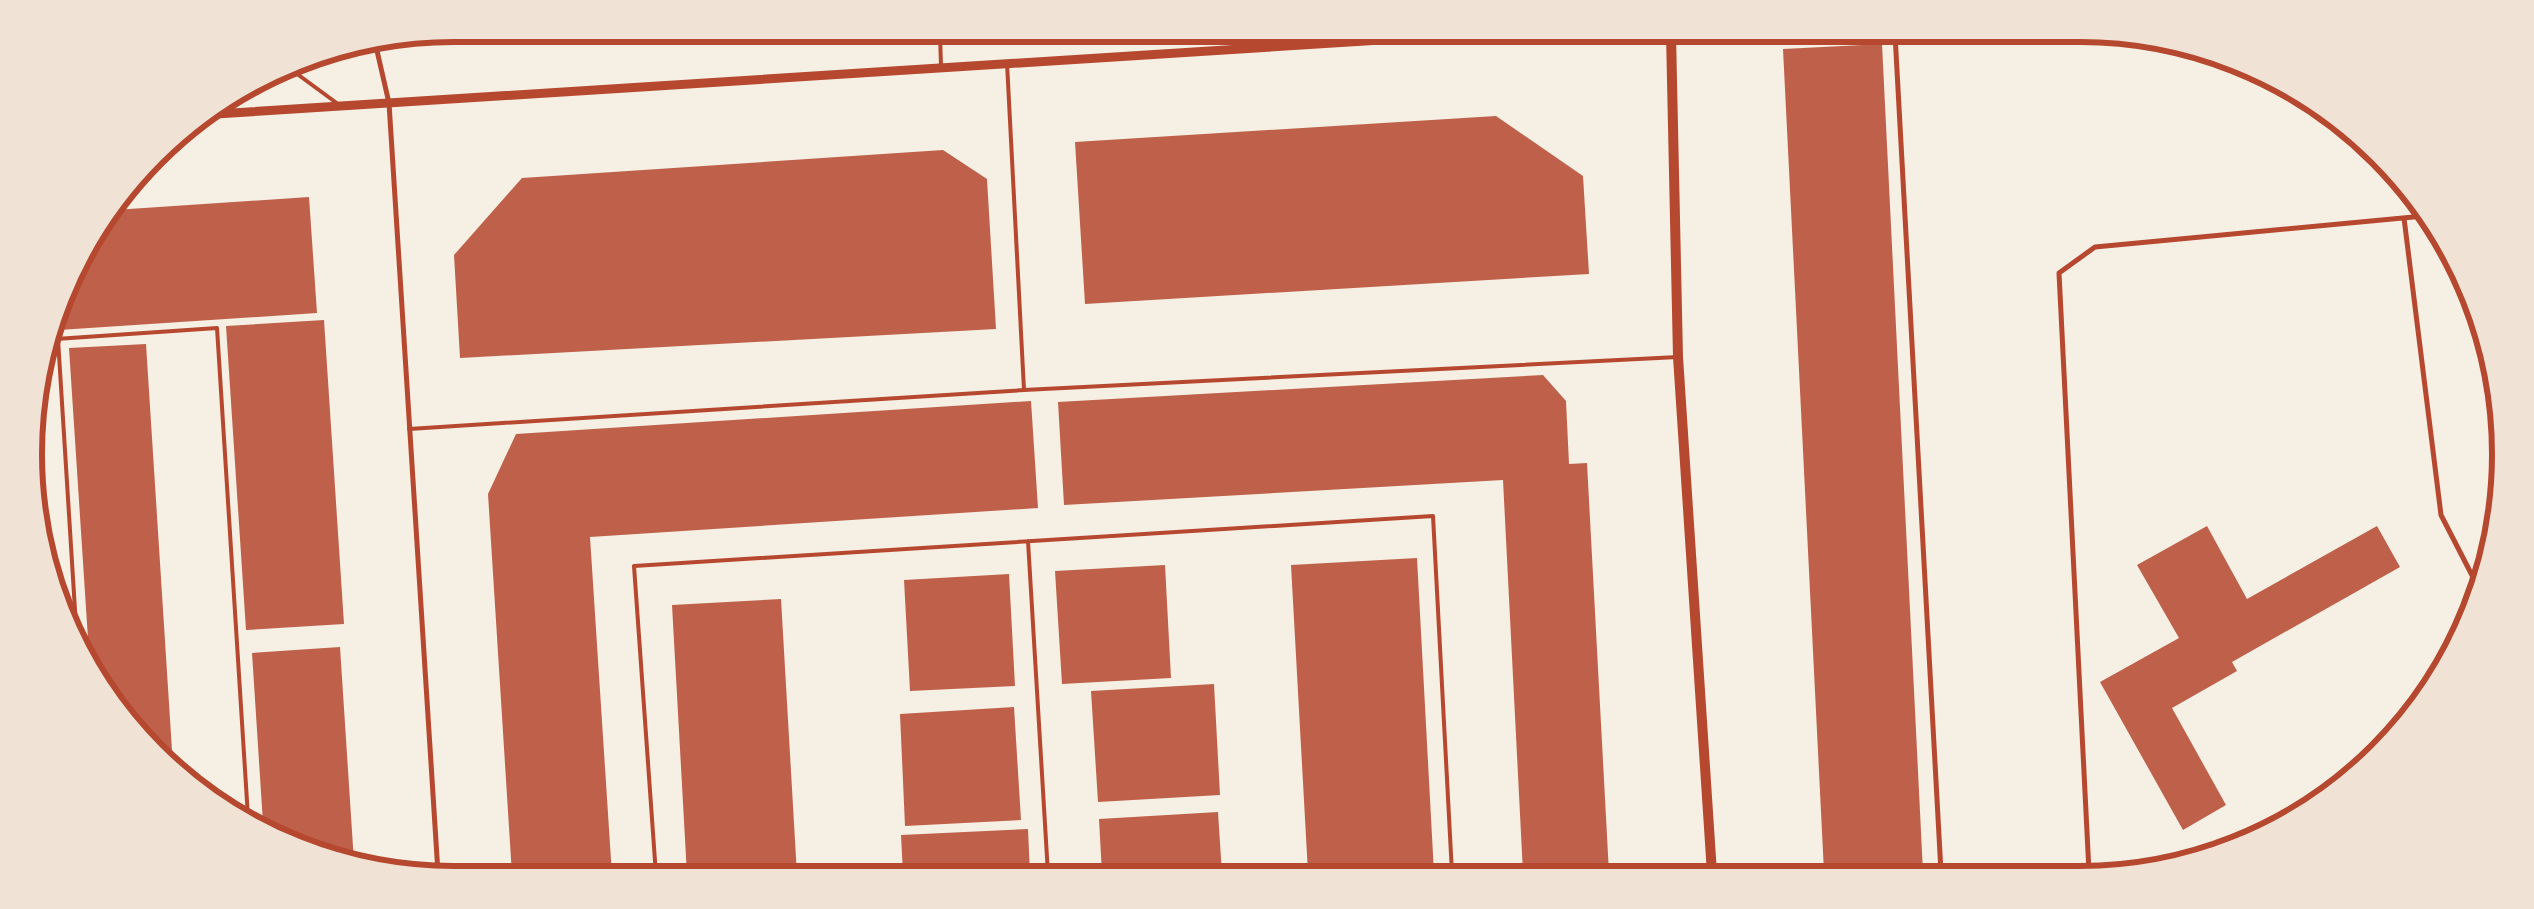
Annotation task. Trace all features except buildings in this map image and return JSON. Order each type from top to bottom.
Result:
[{"type":"main road","points":[[1671,42],[1678,357],[1712,866]]},
{"type":"street","points":[[224,113],[1351,42]]},
{"type":"street","points":[[1895,42],[1942,866]]},
{"type":"street","points":[[377,50],[389,103],[438,866]]},
{"type":"street","points":[[2089,866],[2059,273],[2095,247],[2415,217]]},
{"type":"street","points":[[2404,218],[2441,516],[2473,577]]},
{"type":"lane","points":[[940,42],[941,68]]},
{"type":"lane","points":[[1007,64],[1024,390]]},
{"type":"lane","points":[[297,74],[341,106]]},
{"type":"lane","points":[[59,339],[217,328],[248,811]]},
{"type":"lane","points":[[57,346],[75,615]]},
{"type":"lane","points":[[409,429],[1024,390],[1678,357]]},
{"type":"lane","points":[[655,866],[634,566],[1433,516],[1452,866]]},
{"type":"lane","points":[[1028,541],[1048,866]]}]
